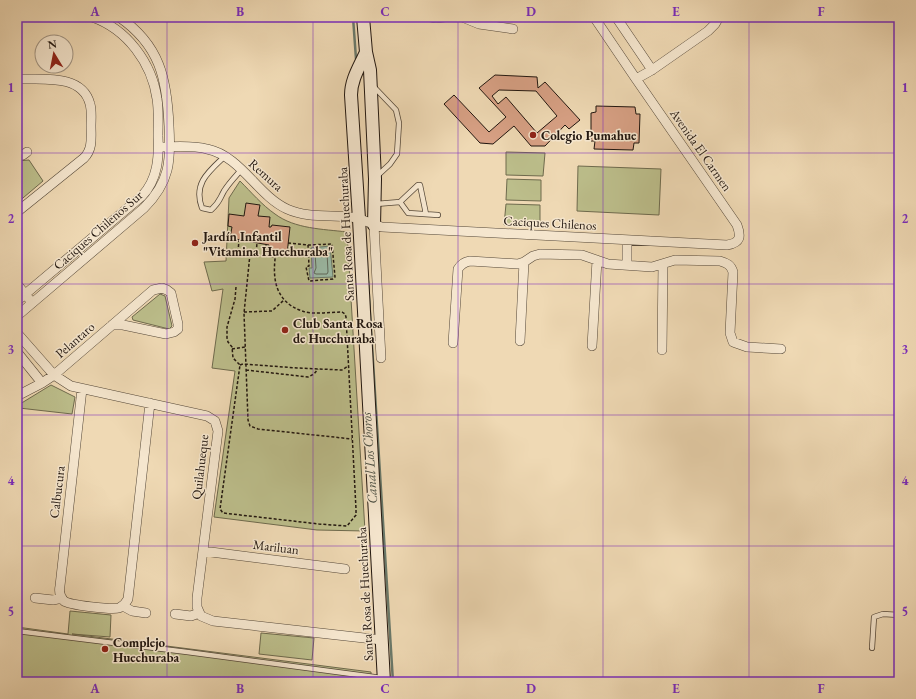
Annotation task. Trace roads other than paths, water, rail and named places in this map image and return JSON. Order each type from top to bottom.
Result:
[{"type":"street","name":"Caciques Chilenos Sur","points":[[17,301],[26,295],[147,191],[155,174],[159,147],[157,100],[155,88],[149,72],[141,56],[127,39],[110,25],[92,17]]},
{"type":"street","name":"Caciques Chilenos Sur","points":[[17,316],[155,198],[164,182],[170,147],[168,99],[166,88],[160,67],[153,53],[143,39],[119,17]]},
{"type":"street","name":"Santa Rosa de Huechuraba","points":[[363,17],[366,52],[370,66],[375,179],[374,225],[381,358]]},
{"type":"street","points":[[430,17],[445,17]]},
{"type":"street","points":[[462,17],[479,24],[513,29]]},
{"type":"street","name":"Avenida El Carmen","points":[[594,17],[737,225],[740,234],[739,239]]},
{"type":"street","points":[[616,17],[652,70]]},
{"type":"street","points":[[636,79],[652,70],[708,31],[719,17]]},
{"type":"street","name":"Santa Rosa de Huechuraba","points":[[366,52],[353,80],[351,95],[384,680]]},
{"type":"street","points":[[149,72],[160,67]]},
{"type":"street","points":[[17,79],[63,81],[79,87],[86,95],[90,105],[91,143],[90,150],[84,158],[17,212]]},
{"type":"street","points":[[351,95],[356,91],[362,90],[369,94],[371,99]]},
{"type":"street","name":"Remura","points":[[159,147],[206,148],[224,157],[242,170],[273,200],[293,211],[312,216],[351,217],[359,219]]},
{"type":"street","points":[[17,156],[23,155],[27,152]]},
{"type":"street","name":"Caciques Chilenos","points":[[359,219],[382,227],[627,240],[727,245],[732,244],[739,239]]},
{"type":"street","points":[[627,240],[627,265]]},
{"type":"street","points":[[453,343],[458,269],[460,266],[470,261],[513,264],[524,262],[533,256],[540,254],[582,255],[608,264],[652,267],[676,260],[720,261],[729,265],[733,272],[730,334],[733,342],[747,347],[781,349]]},
{"type":"street","points":[[592,346],[597,260]]},
{"type":"street","points":[[520,341],[524,262]]},
{"type":"street","points":[[662,350],[664,264]]},
{"type":"street","points":[[17,284],[33,303]]},
{"type":"street","name":"Pelantaro","points":[[17,396],[54,375],[112,325],[156,288],[169,291],[172,296],[178,324],[178,329],[174,332],[166,334],[123,325],[112,325]]},
{"type":"street","name":"Quilahueque","points":[[17,333],[54,375],[68,384],[82,389],[207,416],[212,418],[216,423],[218,431],[197,598],[199,613]]},
{"type":"street","points":[[17,352],[42,383]]},
{"type":"street","name":"Calbucura","points":[[62,598],[60,586],[82,389]]},
{"type":"street","points":[[35,598],[53,600],[62,598],[64,601],[71,604],[114,609],[123,606],[126,603],[129,595],[150,403]]},
{"type":"street","name":"Mariluan","points":[[203,551],[345,569]]},
{"type":"street","points":[[123,606],[132,611],[146,613]]},
{"type":"street","points":[[175,614],[191,616],[199,613],[204,618],[213,621],[382,640]]},
{"type":"lane","points":[[371,85],[396,110],[400,123],[397,154],[390,164],[375,179]]},
{"type":"lane","points":[[224,157],[212,168],[200,185],[198,199],[202,208],[211,210],[218,204],[223,192],[230,182],[242,170]]},
{"type":"lane","points":[[374,204],[400,202],[418,185],[420,185],[426,214]]},
{"type":"lane","points":[[400,202],[408,213],[438,215]]},
{"type":"lane","points":[[872,648],[874,617],[883,614],[899,615]]},
{"type":"lane","points":[[17,631],[188,652],[384,680]]},
{"type":"water","points":[[330,246],[333,277],[310,278],[309,268],[312,268],[311,248]]},
{"type":"waterway","name":"Canal Los Choros","points":[[353,17],[356,59]]},
{"type":"waterway","name":"Canal Los Choros","points":[[368,281],[393,682]]},
{"type":"place","name":"Colegio Pumahue","points":[[533,135]]},
{"type":"place","name":"Jardín Infantil \"Vitamina Huechuraba\"","points":[[195,243]]},
{"type":"place","name":"Club Santa Rosa de Huechuraba","points":[[285,330]]},
{"type":"place","name":"Complejo Huechuraba","points":[[105,649]]}]
